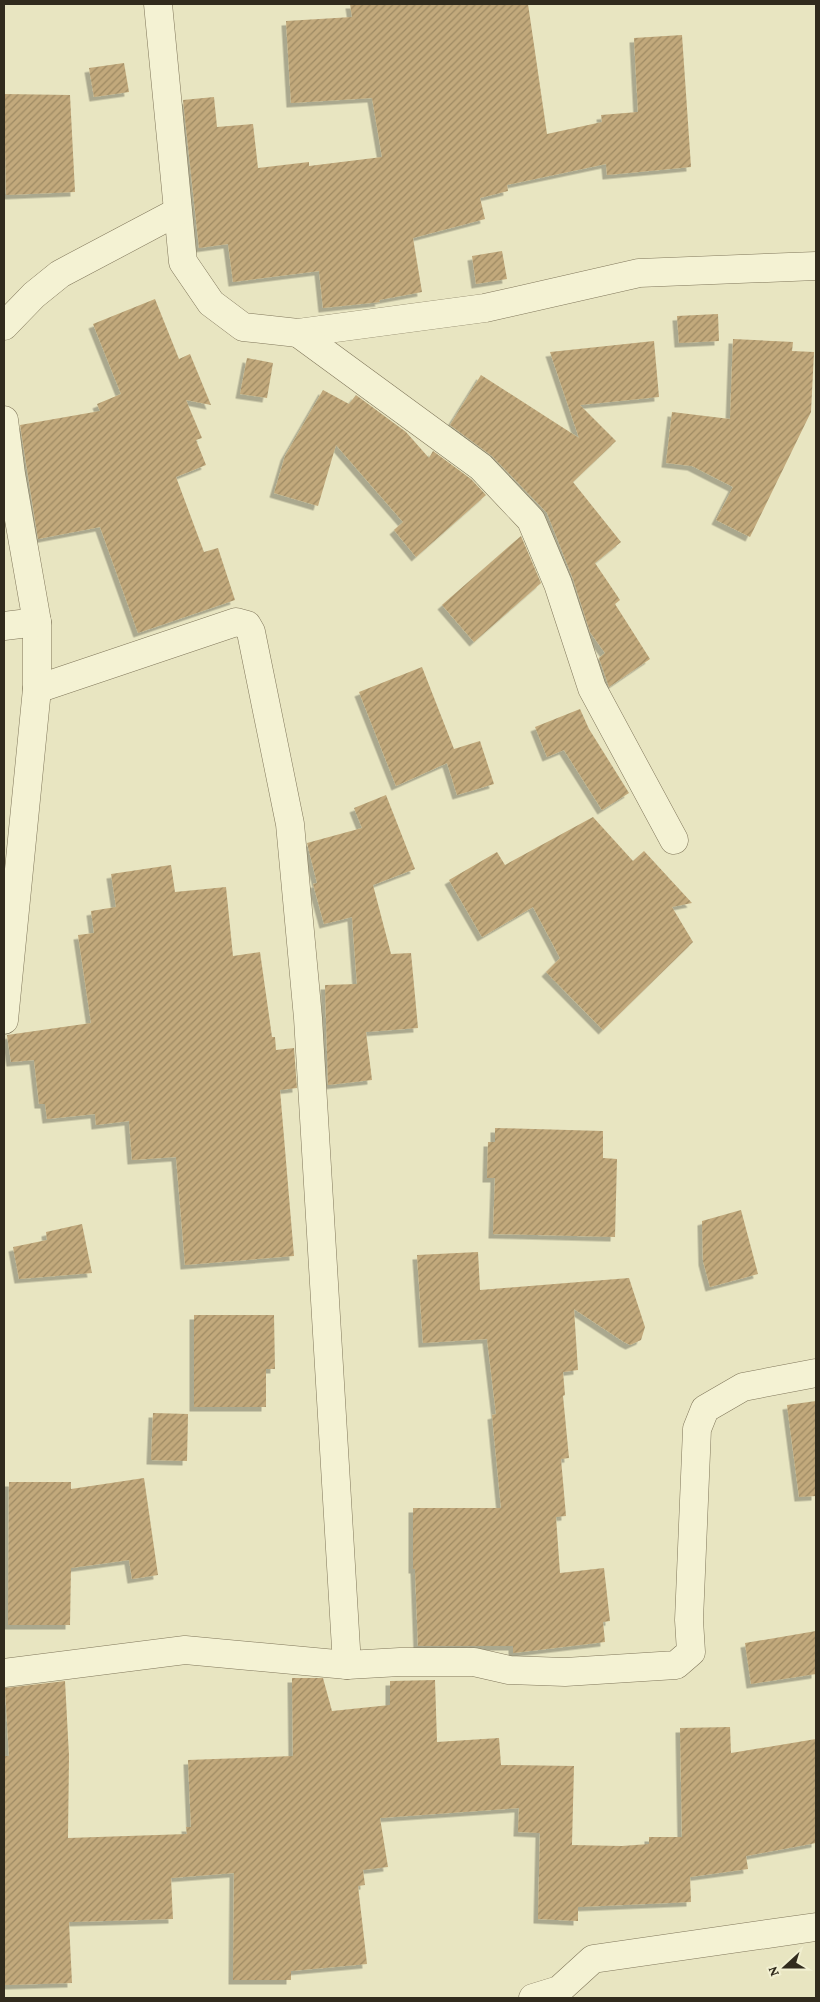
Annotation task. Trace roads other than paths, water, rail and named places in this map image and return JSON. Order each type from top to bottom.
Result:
[{"type":"street","points":[[158,4],[183,262],[211,303],[242,327],[298,333],[485,308],[639,272],[816,266]]},
{"type":"street","points":[[4,326],[34,295],[60,274],[177,212]]},
{"type":"street","points":[[298,333],[481,467],[531,520],[558,584],[592,688],[674,840]]},
{"type":"street","points":[[4,420],[11,474],[38,622],[37,689],[4,1020]]},
{"type":"street","points":[[4,626],[38,622]]},
{"type":"street","points":[[37,689],[236,622],[247,625],[251,632],[290,824],[308,1018],[347,1665]]},
{"type":"street","points":[[4,1673],[185,1650],[347,1665],[400,1662],[474,1662],[509,1670],[565,1672],[676,1665],[691,1652],[689,1620],[697,1429],[704,1409],[743,1386],[816,1373]]},
{"type":"street","points":[[533,1998],[559,1990],[594,1959],[816,1927]]}]
